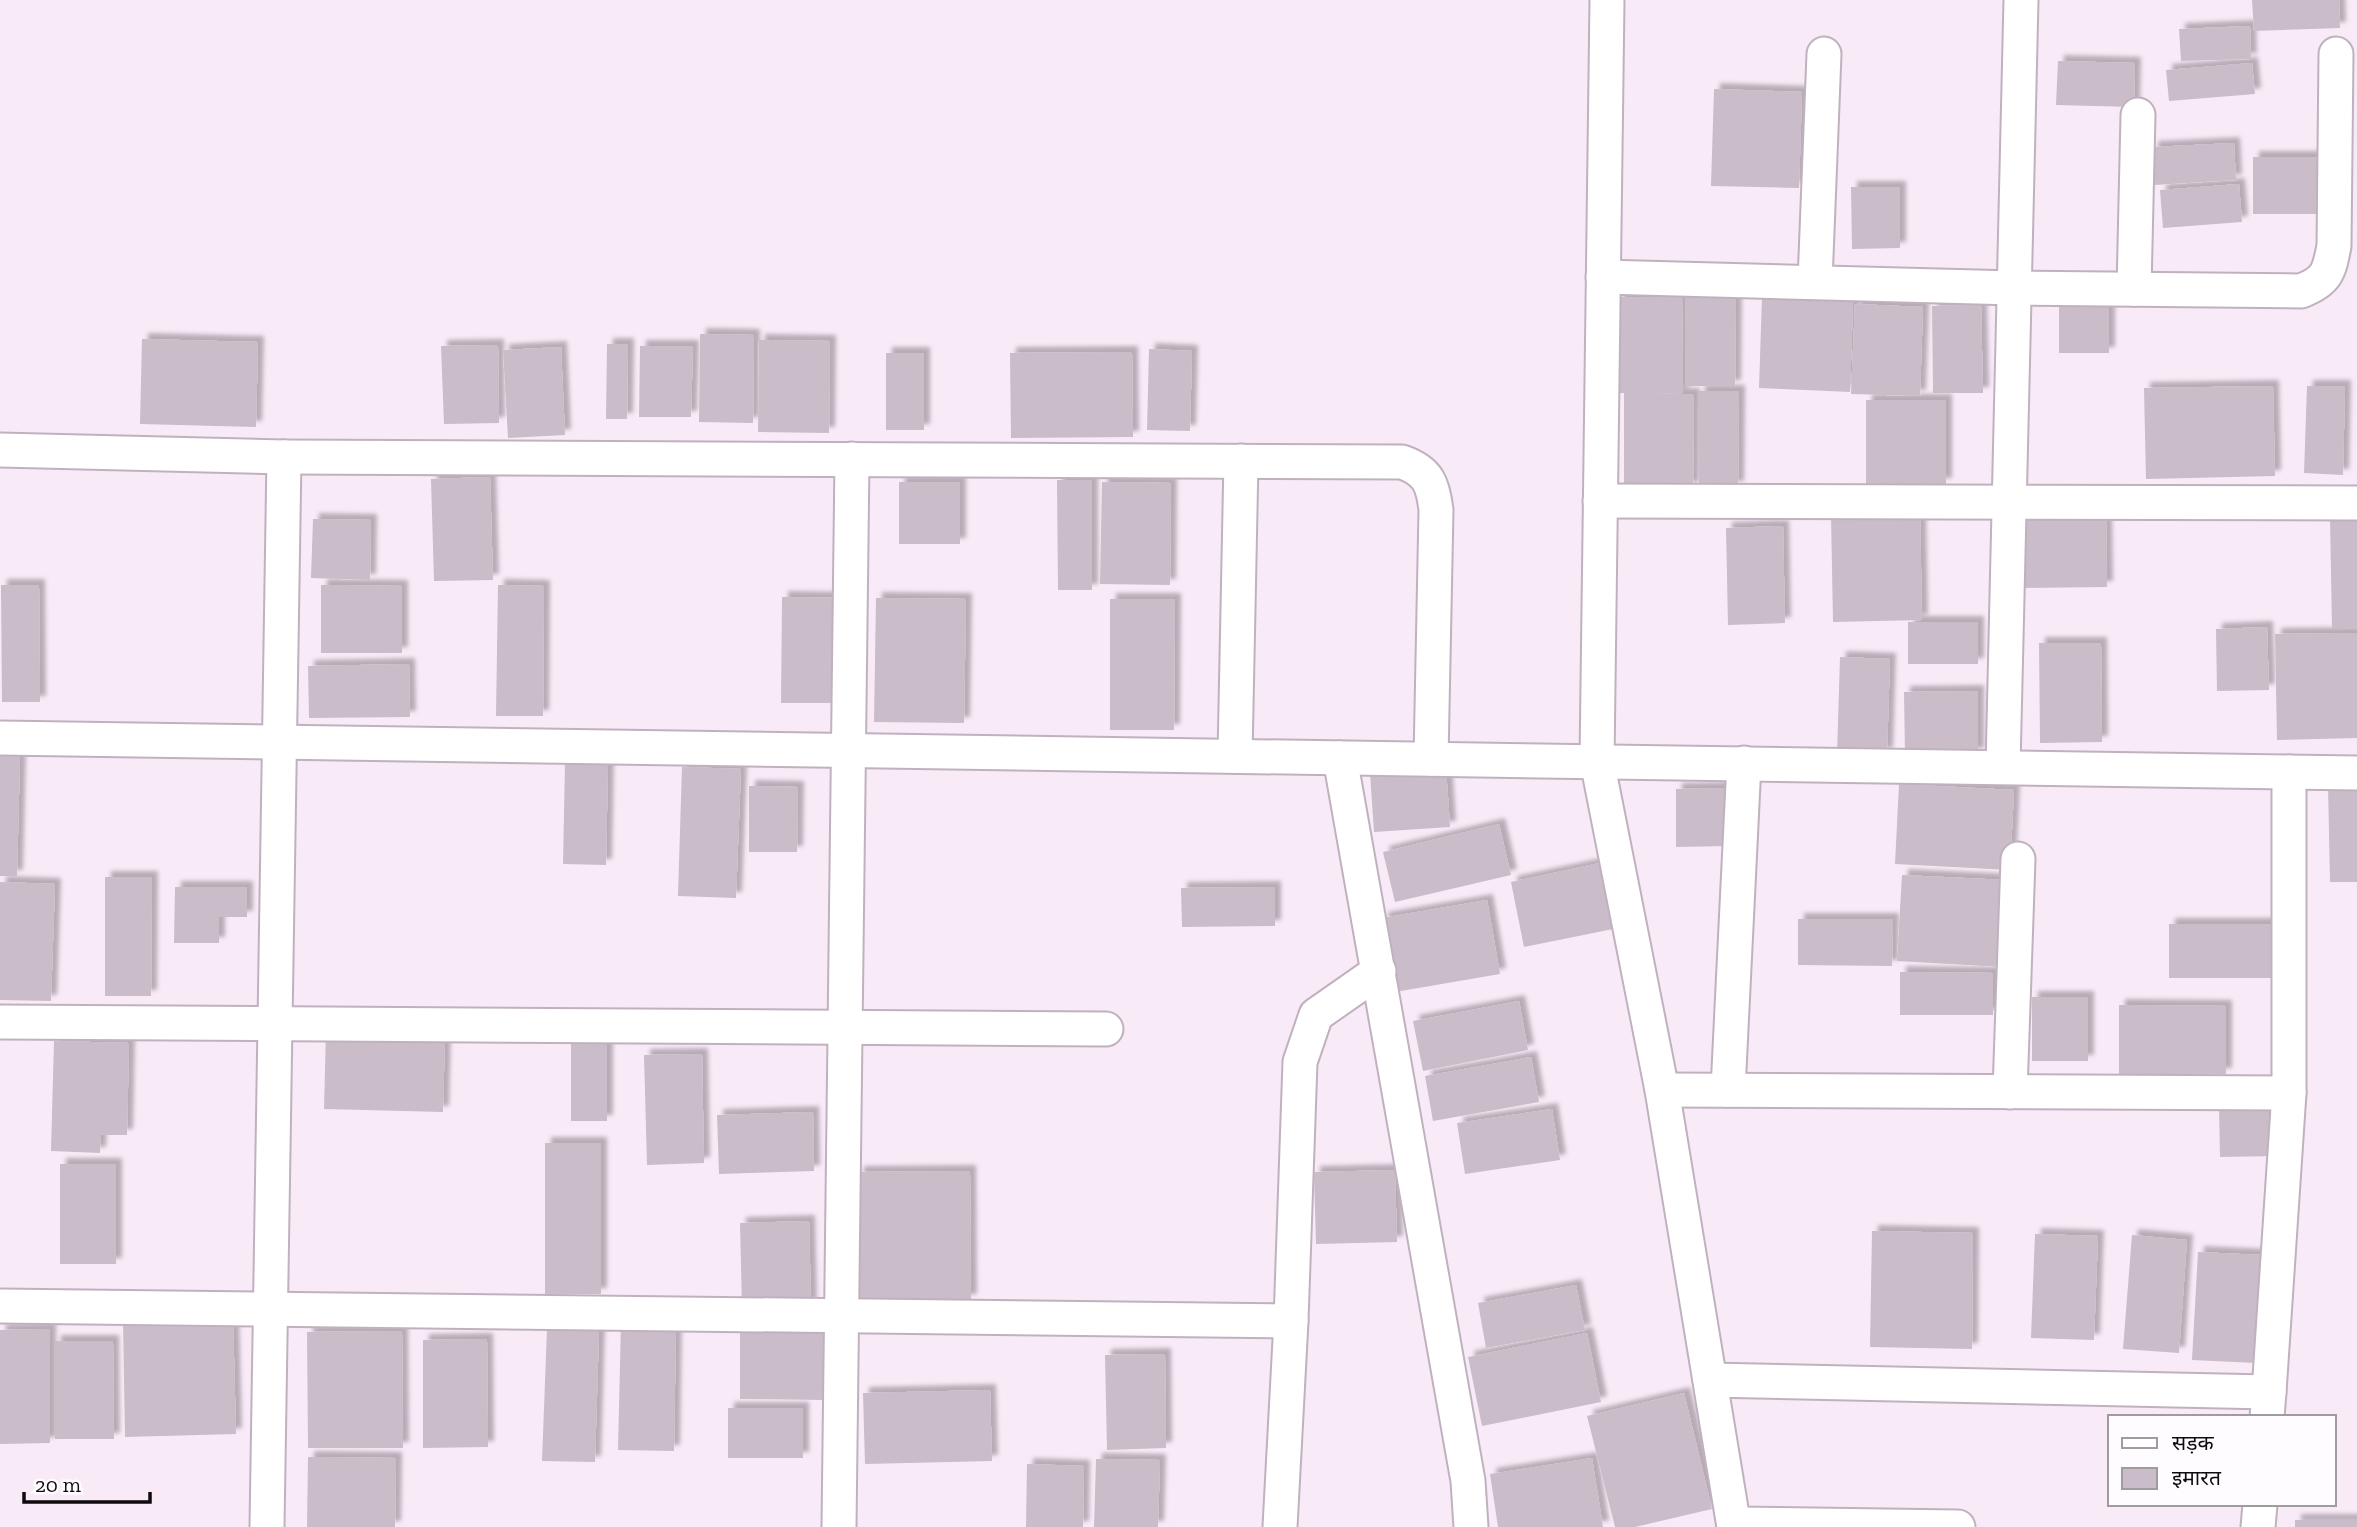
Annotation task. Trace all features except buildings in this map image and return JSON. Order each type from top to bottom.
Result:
[{"type":"street","points":[[1607,0],[1597,761],[1661,1090],[1734,1526],[1958,1527]]},
{"type":"street","points":[[2003,767],[2021,0]]},
{"type":"street","points":[[1815,282],[1824,54]]},
{"type":"street","points":[[1603,277],[2015,288],[2301,291],[2323,279],[2330,268],[2334,246],[2336,54]]},
{"type":"street","points":[[2134,289],[2138,115]]},
{"type":"street","points":[[0,450],[284,457],[1402,462],[1416,467],[1434,489],[1436,510],[1431,759]]},
{"type":"street","points":[[267,1527],[284,457]]},
{"type":"street","points":[[839,1527],[852,458]]},
{"type":"street","points":[[1235,756],[1241,461]]},
{"type":"street","points":[[1600,500],[2357,503]]},
{"type":"street","points":[[0,738],[2357,773]]},
{"type":"street","points":[[1340,758],[1468,1481],[1471,1527]]},
{"type":"street","points":[[1728,1090],[1744,763]]},
{"type":"street","points":[[1710,1380],[2268,1405],[2289,1093],[2289,772]]},
{"type":"street","points":[[2010,1092],[2018,859]]},
{"type":"street","points":[[1280,1527],[1291,1321],[1300,1062],[1316,1016],[1379,971]]},
{"type":"street","points":[[0,1022],[1106,1030]]},
{"type":"street","points":[[1661,1090],[2289,1093]]},
{"type":"street","points":[[0,1306],[1291,1321]]},
{"type":"street","points":[[2258,1527],[2260,1506]]}]
